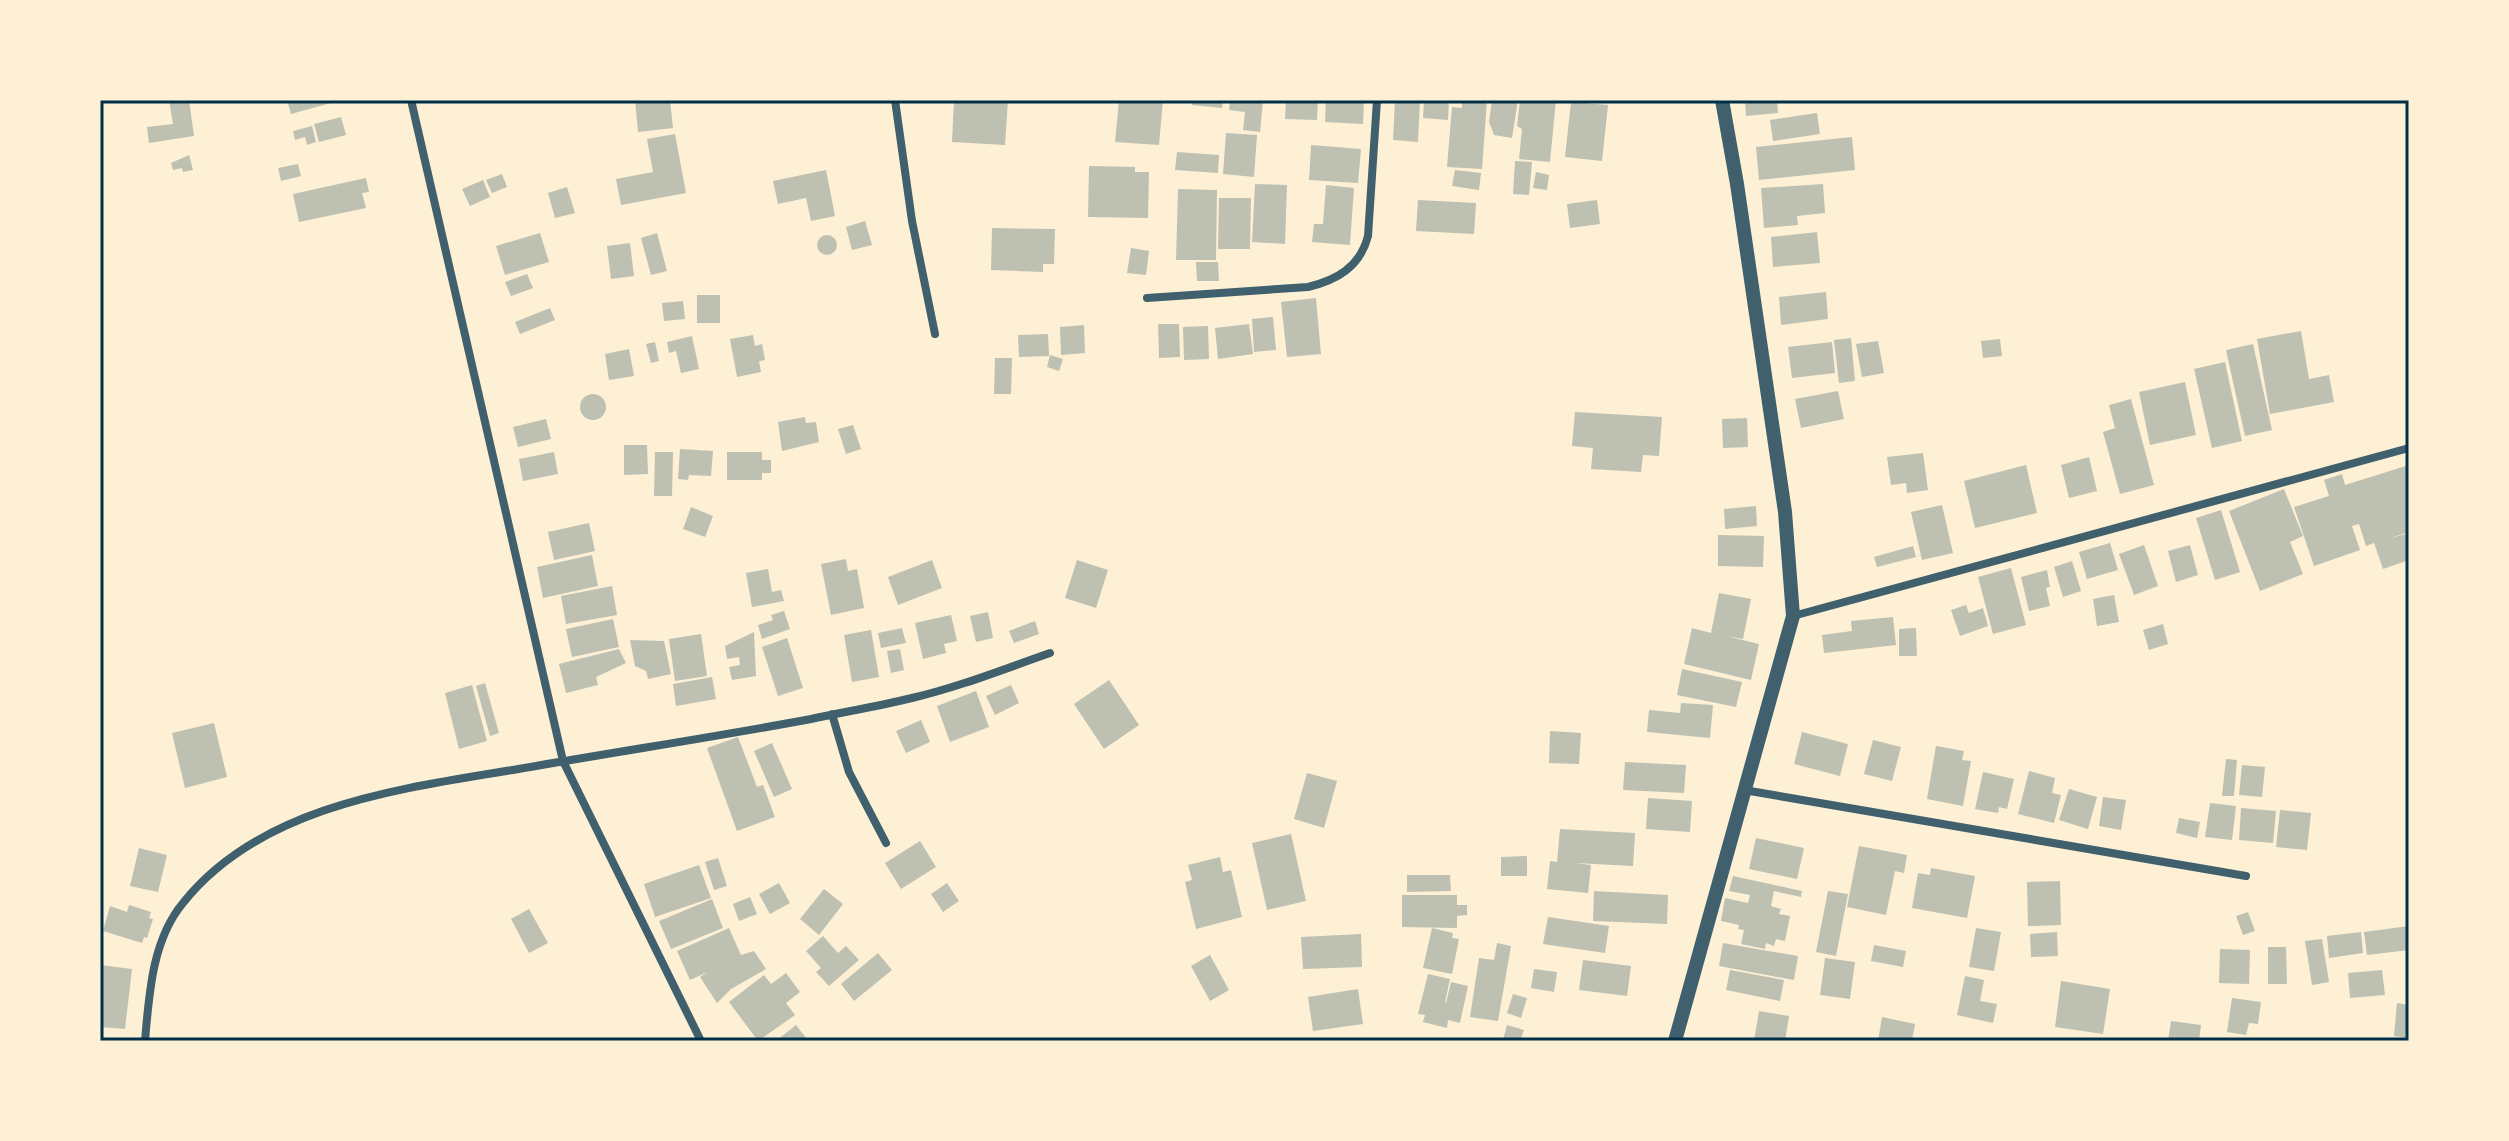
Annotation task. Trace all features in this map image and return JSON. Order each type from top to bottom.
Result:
[{"type":"street","points":[[411,100],[563,761],[701,1041]]},
{"type":"street","points":[[895,100],[912,221],[935,334]]},
{"type":"street","points":[[1147,298],[1308,287],[1327,282],[1350,268],[1360,257],[1368,236],[1377,100]]},
{"type":"street","points":[[1675,1041],[1793,616],[1785,512],[1722,100]]},
{"type":"street","points":[[1793,616],[2409,448]]},
{"type":"street","points":[[145,1041],[149,994],[159,946],[182,904],[214,872],[249,845],[297,820],[360,799],[913,698],[1050,653]]},
{"type":"street","points":[[832,714],[849,772],[886,843]]},
{"type":"street","points":[[1744,790],[2246,876]]},
{"type":"building","points":[[169,100],[189,100],[194,136],[149,143],[147,127],[173,124]]},
{"type":"building","points":[[287,100],[330,100],[331,103],[291,114]]},
{"type":"building","points":[[635,100],[670,100],[673,128],[638,132]]},
{"type":"building","points":[[954,100],[1008,100],[1005,145],[952,142]]},
{"type":"building","points":[[1119,100],[1163,100],[1159,145],[1115,142]]},
{"type":"building","points":[[1192,100],[1223,100],[1222,108],[1192,105]]},
{"type":"building","points":[[1230,100],[1263,100],[1260,132],[1243,130],[1245,112],[1229,110]]},
{"type":"building","points":[[1286,100],[1318,100],[1317,120],[1285,119]]},
{"type":"building","points":[[1326,100],[1364,100],[1363,124],[1325,122]]},
{"type":"building","points":[[1395,100],[1420,100],[1418,142],[1393,140]]},
{"type":"building","points":[[1424,100],[1449,100],[1448,120],[1423,118]]},
{"type":"building","points":[[1462,100],[1487,100],[1482,169],[1447,167],[1452,107],[1462,108]]},
{"type":"building","points":[[1492,100],[1518,100],[1512,138],[1494,135],[1489,122]]},
{"type":"building","points":[[1520,100],[1556,100],[1550,162],[1519,159],[1522,129],[1517,126]]},
{"type":"building","points":[[1745,100],[1777,100],[1778,113],[1746,116]]},
{"type":"building","points":[[1571,102],[1608,105],[1602,161],[1565,157]]},
{"type":"building","points":[[1817,113],[1820,134],[1773,141],[1770,120]]},
{"type":"building","points":[[341,117],[346,135],[319,142],[314,124]]},
{"type":"building","points":[[312,126],[316,142],[307,145],[305,137],[295,140],[293,131]]},
{"type":"building","points":[[1226,133],[1257,135],[1254,177],[1223,174]]},
{"type":"building","points":[[675,134],[686,193],[621,205],[616,179],[653,172],[647,139]]},
{"type":"building","points":[[1852,137],[1855,170],[1759,180],[1756,147]]},
{"type":"building","points":[[1311,145],[1361,149],[1358,183],[1309,180]]},
{"type":"building","points":[[1177,152],[1219,155],[1218,173],[1175,170]]},
{"type":"building","points":[[189,155],[193,170],[173,170],[171,163]]},
{"type":"building","points":[[1515,161],[1532,162],[1529,195],[1513,194]]},
{"type":"building","points":[[298,164],[301,176],[281,181],[278,168]]},
{"type":"building","points":[[1089,166],[1135,167],[1135,172],[1149,172],[1148,218],[1088,217]]},
{"type":"building","points":[[826,170],[835,216],[811,221],[806,198],[778,204],[773,181]]},
{"type":"building","points":[[1455,170],[1481,173],[1479,190],[1452,186]]},
{"type":"building","points":[[1536,172],[1549,175],[1547,190],[1533,188]]},
{"type":"building","points":[[502,174],[507,187],[492,193],[486,180]]},
{"type":"building","points":[[366,178],[369,192],[362,193],[366,208],[299,222],[293,194]]},
{"type":"building","points":[[483,180],[490,197],[470,206],[462,189]]},
{"type":"building","points":[[1255,184],[1287,185],[1285,244],[1252,242]]},
{"type":"building","points":[[1823,184],[1825,213],[1797,216],[1798,225],[1764,228],[1761,188]]},
{"type":"building","points":[[1326,185],[1354,188],[1350,245],[1312,242],[1314,224],[1323,224]]},
{"type":"building","points":[[567,187],[575,213],[555,218],[548,193]]},
{"type":"building","points":[[1178,189],[1217,190],[1216,260],[1176,260]]},
{"type":"building","points":[[1219,198],[1251,198],[1250,249],[1218,249]]},
{"type":"building","points":[[1418,200],[1476,203],[1474,234],[1416,231]]},
{"type":"building","points":[[1597,200],[1600,224],[1570,228],[1567,204]]},
{"type":"building","points":[[865,221],[872,245],[852,250],[846,227]]},
{"type":"building","points":[[992,228],[1055,229],[1054,264],[1043,264],[1043,272],[991,270]]},
{"type":"building","points":[[1817,232],[1820,263],[1773,267],[1771,237]]},
{"type":"building","points":[[540,233],[549,262],[505,275],[496,246]]},
{"type":"building","points":[[657,233],[667,271],[651,275],[641,238]]},
{"type":"building","points":[[827,235],[834,238],[837,245],[834,252],[827,255],[820,252],[817,245],[820,238]]},
{"type":"building","points":[[630,243],[634,276],[611,279],[607,246]]},
{"type":"building","points":[[1131,248],[1149,251],[1146,275],[1127,273]]},
{"type":"building","points":[[1196,262],[1218,262],[1219,281],[1197,281]]},
{"type":"building","points":[[527,274],[533,288],[511,296],[505,282]]},
{"type":"building","points":[[1826,292],[1828,319],[1781,325],[1779,297]]},
{"type":"building","points":[[697,295],[720,295],[720,323],[697,323]]},
{"type":"building","points":[[1316,298],[1321,354],[1287,357],[1281,302]]},
{"type":"building","points":[[683,301],[685,319],[664,321],[662,303]]},
{"type":"building","points":[[550,308],[555,320],[520,334],[515,322]]},
{"type":"building","points":[[1273,317],[1276,350],[1254,352],[1252,319]]},
{"type":"building","points":[[1158,324],[1179,324],[1180,357],[1159,358]]},
{"type":"building","points":[[1249,324],[1253,354],[1218,359],[1215,328]]},
{"type":"building","points":[[1084,325],[1085,353],[1061,355],[1060,327]]},
{"type":"building","points":[[1208,326],[1209,359],[1184,360],[1183,327]]},
{"type":"building","points":[[2301,331],[2309,379],[2329,375],[2334,402],[2270,414],[2257,339]]},
{"type":"building","points":[[1048,334],[1049,356],[1019,357],[1018,335]]},
{"type":"building","points":[[753,335],[755,346],[762,344],[765,360],[759,361],[761,372],[737,377],[730,339]]},
{"type":"building","points":[[692,336],[699,369],[681,373],[676,351],[669,353],[667,342]]},
{"type":"building","points":[[1851,338],[1855,381],[1839,383],[1834,340]]},
{"type":"building","points":[[2000,339],[2002,356],[1983,358],[1981,341]]},
{"type":"building","points":[[1878,341],[1884,373],[1862,377],[1856,344]]},
{"type":"building","points":[[655,342],[659,361],[651,363],[646,344]]},
{"type":"building","points":[[1832,342],[1835,373],[1792,378],[1788,347]]},
{"type":"building","points":[[2253,344],[2272,430],[2245,436],[2226,350]]},
{"type":"building","points":[[629,349],[634,376],[609,380],[605,354]]},
{"type":"building","points":[[1050,355],[1063,359],[1059,371],[1047,367]]},
{"type":"building","points":[[995,358],[1012,358],[1011,394],[994,394]]},
{"type":"building","points":[[2225,362],[2242,441],[2212,448],[2194,369]]},
{"type":"building","points":[[2185,382],[2196,435],[2150,445],[2139,392]]},
{"type":"building","points":[[1838,391],[1844,419],[1801,428],[1795,399]]},
{"type":"building","points":[[593,394],[602,398],[606,407],[602,416],[593,420],[584,416],[580,407],[584,398]]},
{"type":"building","points":[[2131,399],[2154,485],[2120,494],[2103,432],[2115,428],[2109,405]]},
{"type":"building","points":[[1575,412],[1662,417],[1659,456],[1643,455],[1641,472],[1591,469],[1593,448],[1572,446]]},
{"type":"building","points":[[805,417],[806,423],[816,422],[819,442],[782,451],[778,422]]},
{"type":"building","points":[[1747,418],[1748,447],[1723,448],[1722,419]]},
{"type":"building","points":[[546,419],[551,439],[518,447],[513,427]]},
{"type":"building","points":[[853,425],[861,449],[846,454],[838,429]]},
{"type":"building","points":[[624,445],[647,445],[648,474],[624,475]]},
{"type":"building","points":[[680,449],[713,451],[711,476],[689,475],[688,480],[678,479]]},
{"type":"building","points":[[554,452],[558,474],[523,481],[519,459]]},
{"type":"building","points":[[655,452],[673,452],[672,496],[654,496]]},
{"type":"building","points":[[727,452],[762,452],[762,460],[771,460],[771,473],[762,473],[762,480],[727,480]]},
{"type":"building","points":[[1923,453],[1928,490],[1907,493],[1906,483],[1891,485],[1887,457]]},
{"type":"building","points":[[2089,457],[2097,491],[2069,498],[2061,465]]},
{"type":"building","points":[[2026,465],[2037,513],[1975,528],[1964,481]]},
{"type":"building","points":[[2409,465],[2409,532],[2387,539],[2409,533],[2409,560],[2383,569],[2374,543],[2366,546],[2359,524],[2352,526],[2360,550],[2314,566],[2294,507],[2329,496],[2324,480],[2342,474],[2345,485]]},
{"type":"building","points":[[2284,489],[2303,536],[2290,542],[2303,574],[2260,591],[2229,511]]},
{"type":"building","points":[[1942,505],[1953,553],[1922,560],[1911,512]]},
{"type":"building","points":[[1756,506],[1757,526],[1725,529],[1724,509]]},
{"type":"building","points":[[691,507],[713,516],[705,537],[683,529]]},
{"type":"building","points":[[2221,510],[2240,572],[2215,580],[2196,518]]},
{"type":"building","points":[[589,523],[595,551],[554,560],[548,532]]},
{"type":"building","points":[[1718,535],[1764,536],[1763,567],[1718,566]]},
{"type":"building","points":[[2110,543],[2118,570],[2087,579],[2079,552]]},
{"type":"building","points":[[2144,545],[2158,586],[2134,595],[2119,554]]},
{"type":"building","points":[[2190,545],[2198,575],[2176,582],[2168,551]]},
{"type":"building","points":[[1913,546],[1916,557],[1877,567],[1874,557]]},
{"type":"building","points":[[592,555],[598,586],[543,598],[537,567]]},
{"type":"building","points":[[846,559],[848,571],[857,569],[864,608],[831,615],[821,564]]},
{"type":"building","points":[[932,560],[942,588],[898,605],[888,577]]},
{"type":"building","points":[[1077,560],[1108,570],[1096,608],[1065,598]]},
{"type":"building","points":[[2072,561],[2081,591],[2063,597],[2054,567]]},
{"type":"building","points":[[2011,568],[2026,625],[1993,634],[1978,577]]},
{"type":"building","points":[[768,569],[772,592],[781,590],[784,601],[752,607],[746,573]]},
{"type":"building","points":[[2047,570],[2050,587],[2046,588],[2050,606],[2029,611],[2021,577]]},
{"type":"building","points":[[612,586],[617,615],[566,624],[561,596]]},
{"type":"building","points":[[1719,593],[1751,599],[1743,639],[1726,636],[1759,644],[1751,680],[1684,664],[1692,628],[1711,633]]},
{"type":"building","points":[[2114,595],[2119,622],[2097,626],[2093,599]]},
{"type":"building","points":[[1966,605],[1969,613],[1983,608],[1988,626],[1960,636],[1951,610]]},
{"type":"building","points":[[784,611],[790,629],[762,639],[758,625],[773,620],[771,615]]},
{"type":"building","points":[[988,612],[993,638],[976,642],[970,616]]},
{"type":"building","points":[[951,615],[957,641],[944,644],[946,653],[923,659],[915,623]]},
{"type":"building","points":[[1893,617],[1896,645],[1824,653],[1822,635],[1852,631],[1851,621]]},
{"type":"building","points":[[613,619],[619,647],[572,657],[566,629]]},
{"type":"building","points":[[1035,621],[1039,634],[1014,643],[1009,631]]},
{"type":"building","points":[[2163,624],[2168,644],[2149,650],[2143,630]]},
{"type":"building","points":[[902,628],[906,643],[881,648],[878,633]]},
{"type":"building","points":[[1916,628],[1917,656],[1899,656],[1899,629]]},
{"type":"building","points":[[871,630],[879,677],[852,682],[844,635]]},
{"type":"building","points":[[754,632],[756,676],[732,680],[729,667],[740,665],[739,657],[727,659],[725,646]]},
{"type":"building","points":[[701,634],[707,676],[675,681],[669,639]]},
{"type":"building","points":[[787,638],[803,688],[778,696],[762,647]]},
{"type":"building","points":[[630,640],[664,641],[671,674],[648,679],[646,671],[635,666]]},
{"type":"building","points":[[619,649],[626,663],[596,677],[598,685],[566,693],[559,664]]},
{"type":"building","points":[[900,649],[904,670],[891,673],[887,651]]},
{"type":"building","points":[[1682,669],[1742,682],[1736,707],[1677,695]]},
{"type":"building","points":[[712,677],[716,699],[676,706],[673,684]]},
{"type":"building","points":[[1109,680],[1139,725],[1104,749],[1074,704]]},
{"type":"building","points":[[485,683],[499,733],[490,736],[476,686]]},
{"type":"building","points":[[472,685],[487,741],[459,749],[445,693]]},
{"type":"building","points":[[1011,685],[1019,703],[995,715],[986,696]]},
{"type":"building","points":[[976,691],[989,727],[950,742],[937,706]]},
{"type":"building","points":[[1681,703],[1713,705],[1710,738],[1647,732],[1649,710],[1680,713]]},
{"type":"building","points":[[921,720],[930,742],[906,753],[896,731]]},
{"type":"building","points":[[214,723],[227,777],[185,788],[172,733]]},
{"type":"building","points":[[1550,731],[1581,733],[1579,764],[1549,763]]},
{"type":"building","points":[[1802,732],[1848,744],[1840,776],[1794,764]]},
{"type":"building","points":[[738,737],[757,787],[763,785],[775,817],[737,831],[707,748]]},
{"type":"building","points":[[1873,740],[1901,747],[1892,781],[1864,774]]},
{"type":"building","points":[[772,743],[792,789],[774,797],[754,751]]},
{"type":"building","points":[[1936,746],[1964,751],[1962,760],[1971,761],[1963,806],[1927,799]]},
{"type":"building","points":[[2226,759],[2237,760],[2234,796],[2222,796]]},
{"type":"building","points":[[1625,762],[1686,765],[1684,793],[1623,790]]},
{"type":"building","points":[[2242,765],[2265,767],[2262,797],[2239,795]]},
{"type":"building","points":[[2029,771],[2055,778],[2052,793],[2061,795],[2054,823],[2018,814]]},
{"type":"building","points":[[1983,772],[2014,779],[2007,809],[1999,807],[1998,813],[1975,809]]},
{"type":"building","points":[[1307,773],[1337,781],[1324,828],[1294,819]]},
{"type":"building","points":[[2069,789],[2097,797],[2088,829],[2059,820]]},
{"type":"building","points":[[2103,797],[2126,800],[2121,830],[2099,826]]},
{"type":"building","points":[[1648,798],[1692,801],[1690,832],[1646,829]]},
{"type":"building","points":[[2210,803],[2236,806],[2232,840],[2205,837]]},
{"type":"building","points":[[2241,808],[2276,811],[2273,843],[2239,840]]},
{"type":"building","points":[[2280,810],[2311,813],[2307,850],[2276,847]]},
{"type":"building","points":[[2179,818],[2200,822],[2197,838],[2176,833]]},
{"type":"building","points":[[1560,829],[1635,833],[1633,866],[1575,863],[1591,865],[1588,893],[1547,889],[1550,861],[1557,862]]},
{"type":"building","points":[[1291,834],[1306,901],[1267,910],[1252,843]]},
{"type":"building","points":[[1756,838],[1804,848],[1797,879],[1749,869]]},
{"type":"building","points":[[920,841],[936,867],[901,889],[885,863]]},
{"type":"building","points":[[1859,846],[1907,855],[1904,873],[1895,871],[1886,915],[1847,907]]},
{"type":"building","points":[[139,848],[167,855],[158,892],[130,886]]},
{"type":"building","points":[[1527,856],[1527,876],[1501,876],[1501,857]]},
{"type":"building","points":[[1220,857],[1223,872],[1231,870],[1242,917],[1196,929],[1185,882],[1192,880],[1188,865]]},
{"type":"building","points":[[718,858],[727,886],[714,890],[705,862]]},
{"type":"building","points":[[699,865],[711,898],[655,917],[644,884]]},
{"type":"building","points":[[1931,868],[1975,876],[1967,918],[1912,908],[1918,873],[1930,875]]},
{"type":"building","points":[[1407,875],[1450,875],[1451,891],[1407,892]]},
{"type":"building","points":[[1733,876],[1802,891],[1801,897],[1774,891],[1771,906],[1781,909],[1779,914],[1790,916],[1785,941],[1776,939],[1774,946],[1766,943],[1765,949],[1741,944],[1744,930],[1738,929],[1739,925],[1721,921],[1725,898],[1748,903],[1750,895],[1729,891]]},
{"type":"building","points":[[2060,881],[2061,925],[2028,926],[2027,882]]},
{"type":"building","points":[[779,883],[790,903],[770,914],[759,894]]},
{"type":"building","points":[[947,883],[959,901],[943,912],[931,894]]},
{"type":"building","points":[[824,889],[843,904],[819,935],[800,919]]},
{"type":"building","points":[[1594,891],[1668,895],[1667,924],[1593,921]]},
{"type":"building","points":[[1828,891],[1848,894],[1836,956],[1816,952]]},
{"type":"building","points":[[1402,895],[1457,895],[1457,905],[1467,905],[1467,915],[1457,916],[1457,928],[1402,927]]},
{"type":"building","points":[[750,897],[757,914],[739,921],[733,904]]},
{"type":"building","points":[[712,899],[723,928],[671,949],[659,921]]},
{"type":"building","points":[[129,905],[151,912],[149,918],[153,919],[147,938],[144,937],[142,943],[103,931],[110,906],[127,912]]},
{"type":"building","points":[[529,909],[548,943],[529,953],[511,919]]},
{"type":"building","points":[[2248,912],[2255,931],[2243,935],[2236,916]]},
{"type":"building","points":[[1548,917],[1609,926],[1605,953],[1543,944]]},
{"type":"building","points":[[2409,926],[2409,950],[2367,955],[2364,932]]},
{"type":"building","points":[[729,928],[741,955],[754,951],[766,969],[731,989],[717,1003],[700,977],[708,972],[690,980],[677,951]]},
{"type":"building","points":[[1432,928],[1453,933],[1452,938],[1459,939],[1452,974],[1423,968]]},
{"type":"building","points":[[1976,928],[2001,932],[1994,971],[1969,967]]},
{"type":"building","points":[[2057,932],[2058,956],[2031,957],[2030,934]]},
{"type":"building","points":[[2361,932],[2363,953],[2329,958],[2327,936]]},
{"type":"building","points":[[1361,934],[1362,967],[1303,969],[1301,937]]},
{"type":"building","points":[[823,936],[838,953],[846,946],[859,960],[829,986],[816,972],[821,968],[806,951]]},
{"type":"building","points":[[2322,939],[2329,982],[2312,985],[2305,941]]},
{"type":"building","points":[[1497,943],[1511,946],[1498,1021],[1470,1017],[1479,958],[1494,960]]},
{"type":"building","points":[[1723,943],[1798,956],[1794,980],[1719,966]]},
{"type":"building","points":[[1874,945],[1906,951],[1903,967],[1871,961]]},
{"type":"building","points":[[2268,947],[2286,947],[2287,984],[2268,984]]},
{"type":"building","points":[[2220,949],[2250,950],[2249,984],[2219,983]]},
{"type":"building","points":[[878,953],[892,970],[854,1001],[841,984]]},
{"type":"building","points":[[1210,955],[1229,990],[1210,1001],[1191,966]]},
{"type":"building","points":[[1825,958],[1855,962],[1850,999],[1820,995]]},
{"type":"building","points":[[1583,960],[1631,966],[1627,996],[1579,990]]},
{"type":"building","points":[[100,965],[132,969],[125,1029],[100,1027]]},
{"type":"building","points":[[1534,969],[1557,972],[1554,992],[1531,988]]},
{"type":"building","points":[[1730,970],[1784,980],[1780,1001],[1726,990]]},
{"type":"building","points":[[2382,970],[2385,995],[2350,998],[2348,973]]},
{"type":"building","points":[[786,973],[800,992],[786,1003],[795,1015],[758,1041],[729,1002],[764,975],[771,984]]},
{"type":"building","points":[[1428,974],[1450,979],[1446,1003],[1451,982],[1468,986],[1460,1023],[1448,1020],[1447,1028],[1423,1022],[1425,1015],[1418,1014]]},
{"type":"building","points":[[1965,976],[1984,980],[1980,1001],[1997,1004],[1993,1023],[1957,1015]]},
{"type":"building","points":[[2061,981],[2110,989],[2103,1034],[2055,1027]]},
{"type":"building","points":[[1358,989],[1363,1024],[1313,1031],[1308,997]]},
{"type":"building","points":[[1513,994],[1527,998],[1521,1018],[1507,1013]]},
{"type":"building","points":[[2232,998],[2261,1002],[2258,1024],[2249,1023],[2246,1035],[2227,1032]]},
{"type":"building","points":[[2397,1003],[2409,1005],[2409,1038],[2394,1036]]},
{"type":"building","points":[[1759,1011],[1789,1016],[1785,1041],[1754,1041]]},
{"type":"building","points":[[1882,1017],[1915,1024],[1912,1041],[1878,1041]]},
{"type":"building","points":[[2171,1021],[2201,1025],[2199,1041],[2168,1041]]},
{"type":"building","points":[[796,1025],[807,1039],[776,1041]]},
{"type":"building","points":[[1507,1025],[1524,1030],[1520,1041],[1503,1040]]}]
